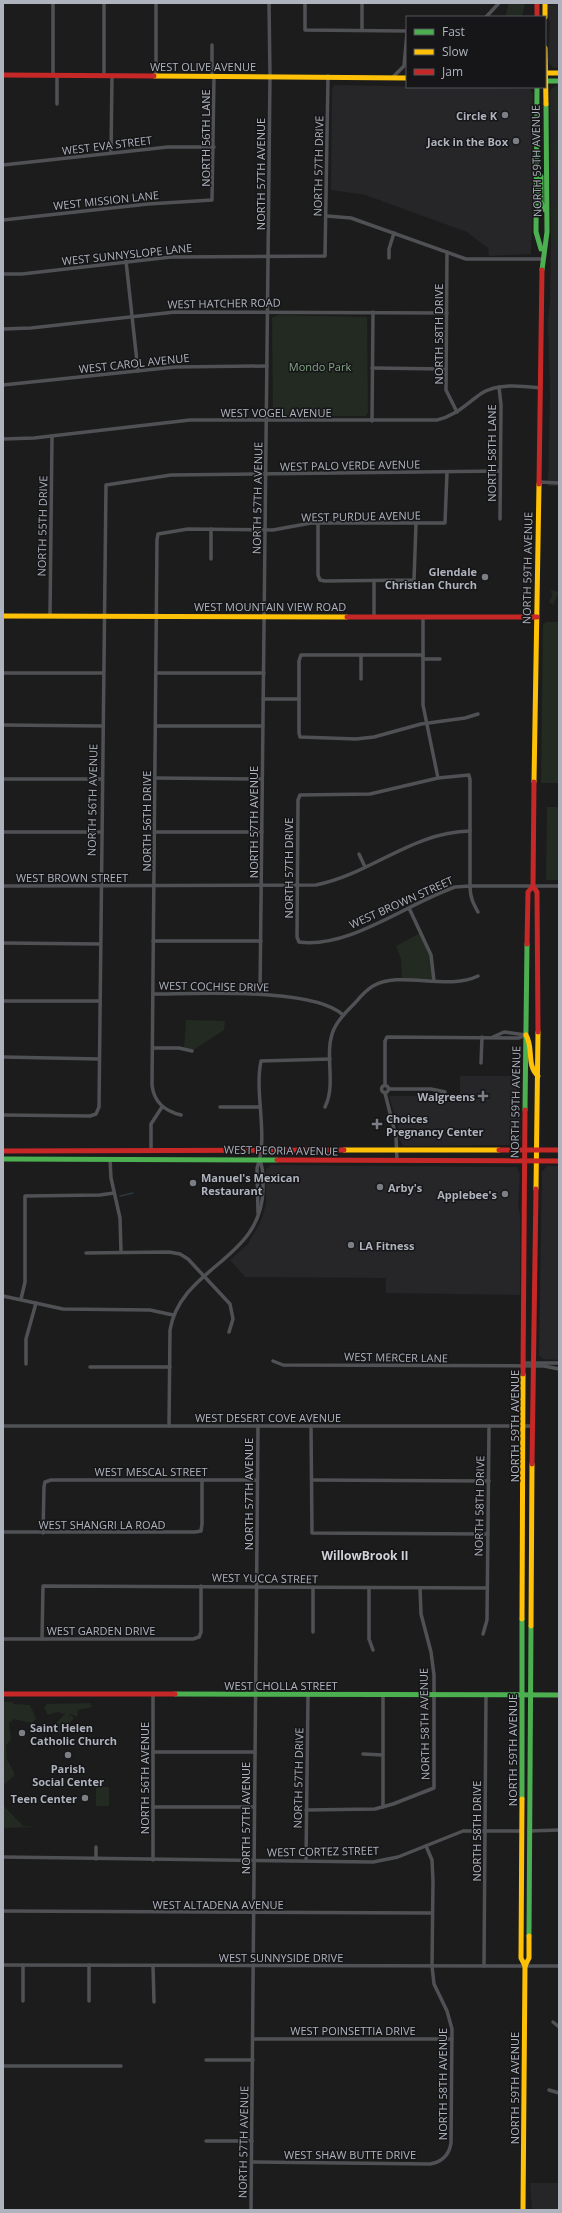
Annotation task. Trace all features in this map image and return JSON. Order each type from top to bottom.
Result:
[{"type":"main road","points":[[537,3],[537,16]]},
{"type":"main road","points":[[545,3],[545,16]]},
{"type":"main road","points":[[546,73],[559,73]]},
{"type":"main road","name":"WEST OLIVE AVENUE","points":[[3,75],[406,77]]},
{"type":"main road","points":[[546,81],[559,81]]},
{"type":"main road","name":"NORTH 59TH AVENUE","points":[[537,88],[536,232],[542,250]]},
{"type":"main road","name":"NORTH 59TH AVENUE","points":[[523,2210],[525,1966],[529,1958],[532,1426],[538,1076],[537,892],[533,886],[542,250],[547,232],[545,88]]},
{"type":"main road","points":[[536,174],[541,176],[541,202],[546,211]]},
{"type":"main road","name":"WEST MOUNTAIN VIEW ROAD","points":[[3,616],[537,617]]},
{"type":"main road","name":"NORTH 59TH AVENUE","points":[[525,1966],[521,1958],[524,1426],[522,1365],[528,892],[533,886]]},
{"type":"main road","points":[[526,1035],[530,1043],[533,1069],[538,1076]]},
{"type":"main road","name":"WEST PEORIA AVENUE","points":[[3,1151],[559,1150]]},
{"type":"main road","name":"WEST PEORIA AVENUE","points":[[3,1159],[559,1161]]},
{"type":"main road","name":"WEST CHOLLA STREET","points":[[3,1694],[559,1695]]},
{"type":"street","points":[[53,3],[57,104]]},
{"type":"street","points":[[104,3],[104,76]]},
{"type":"street","points":[[156,3],[156,76]]},
{"type":"street","name":"NORTH 57TH AVENUE","points":[[260,994],[268,311],[270,76],[269,3]]},
{"type":"street","points":[[305,3],[305,30],[406,32]]},
{"type":"street","points":[[362,3],[362,30]]},
{"type":"street","points":[[487,16],[499,3]]},
{"type":"street","points":[[393,77],[405,64],[406,35]]},
{"type":"street","name":"NORTH 56TH LANE","points":[[212,45],[214,147],[212,200]]},
{"type":"street","points":[[111,153],[112,76]]},
{"type":"street","name":"NORTH 57TH DRIVE","points":[[325,256],[327,216],[328,76]]},
{"type":"street","name":"WEST EVA STREET","points":[[3,165],[168,147],[214,147]]},
{"type":"street","name":"WEST MISSION LANE","points":[[3,220],[148,204],[212,200]]},
{"type":"street","points":[[327,216],[351,218],[471,260],[542,259]]},
{"type":"street","points":[[389,258],[389,249],[394,233]]},
{"type":"street","name":"NORTH 58TH DRIVE","points":[[447,252],[446,368],[448,395],[457,412]]},
{"type":"street","name":"WEST SUNNYSLOPE LANE","points":[[3,274],[22,274],[126,261],[188,256],[325,256]]},
{"type":"street","points":[[126,261],[138,371]]},
{"type":"street","name":"WEST HATCHER ROAD","points":[[3,329],[31,328],[176,312],[268,311],[447,313]]},
{"type":"street","points":[[372,421],[373,312]]},
{"type":"street","name":"WEST CAROL AVENUE","points":[[3,385],[187,366],[267,366]]},
{"type":"street","points":[[372,368],[446,368]]},
{"type":"street","name":"WEST VOGEL AVENUE","points":[[3,439],[52,436],[190,420],[437,420],[457,412],[483,393],[499,387],[540,388]]},
{"type":"street","name":"NORTH 58TH LANE","points":[[499,387],[501,405],[500,519]]},
{"type":"street","name":"NORTH 55TH DRIVE","points":[[50,616],[52,436]]},
{"type":"street","name":"WEST PALO VERDE AVENUE","points":[[106,485],[171,475],[500,471]]},
{"type":"street","name":"WEST PURDUE AVENUE","points":[[158,534],[188,529],[266,530],[318,523],[445,523],[446,472]]},
{"type":"street","points":[[539,482],[559,483]]},
{"type":"street","name":"NORTH 56TH AVENUE","points":[[3,1115],[96,1114],[99,1107],[102,673],[106,485]]},
{"type":"street","points":[[318,523],[318,575],[320,580],[374,581],[414,580],[416,524]]},
{"type":"street","points":[[211,529],[211,559]]},
{"type":"street","name":"NORTH 56TH DRIVE","points":[[158,534],[156,540],[153,1089],[156,1098],[162,1107]]},
{"type":"street","points":[[374,581],[374,617]]},
{"type":"street","points":[[423,617],[423,705],[438,778],[469,775],[470,780],[470,886],[471,900],[478,912]]},
{"type":"street","points":[[440,659],[361,655],[301,655],[299,661],[300,737],[365,738],[427,723],[465,718],[478,714]]},
{"type":"street","points":[[361,655],[361,679]]},
{"type":"street","points":[[3,673],[102,673]]},
{"type":"street","points":[[156,673],[264,673]]},
{"type":"street","points":[[263,699],[299,699]]},
{"type":"street","points":[[3,725],[102,726]]},
{"type":"street","points":[[156,726],[263,726]]},
{"type":"street","points":[[155,778],[262,778]]},
{"type":"street","name":"NORTH 57TH DRIVE","points":[[299,942],[297,937],[297,887],[298,800],[300,795],[370,794],[438,778]]},
{"type":"street","points":[[3,779],[102,779]]},
{"type":"street","name":"WEST BROWN STREET","points":[[3,886],[297,887],[331,882],[436,835],[470,831]]},
{"type":"street","points":[[3,832],[101,832]]},
{"type":"street","points":[[155,832],[262,832]]},
{"type":"street","points":[[360,854],[365,867]]},
{"type":"street","name":"WEST BROWN STREET","points":[[299,942],[320,942],[345,936],[447,890],[470,886],[559,886]]},
{"type":"street","points":[[409,908],[430,955],[434,981]]},
{"type":"street","points":[[153,941],[261,941]]},
{"type":"street","points":[[3,943],[100,944]]},
{"type":"street","points":[[326,1107],[330,1092],[331,1037],[343,1015],[366,991],[378,984],[390,981],[465,981],[478,976]]},
{"type":"street","name":"WEST COCHISE DRIVE","points":[[153,994],[260,994],[322,1003],[343,1015]]},
{"type":"street","points":[[3,1001],[100,1002]]},
{"type":"street","points":[[397,1161],[396,1130],[386,1093],[382,1090],[385,1085],[385,1041],[387,1037],[482,1037],[494,1036],[504,1032],[526,1035]]},
{"type":"street","points":[[481,1063],[482,1037]]},
{"type":"street","points":[[153,1048],[179,1048],[192,1051]]},
{"type":"street","points":[[3,1057],[99,1059]]},
{"type":"street","points":[[169,1426],[170,1330],[173,1315],[186,1294],[245,1240],[253,1229],[259,1215],[257,1168],[260,1161],[261,1060],[330,1059]]},
{"type":"street","points":[[385,1085],[389,1090]]},
{"type":"street","points":[[386,1093],[389,1090],[430,1089],[445,1092]]},
{"type":"street","points":[[151,1151],[151,1124],[162,1107],[181,1115]]},
{"type":"street","points":[[220,1108],[260,1107]]},
{"type":"street","points":[[110,1159],[114,1193],[120,1218],[121,1252]]},
{"type":"street","points":[[21,1299],[25,1282],[25,1196],[100,1195],[114,1193]]},
{"type":"street","points":[[86,1253],[169,1252],[180,1254],[188,1259],[230,1304],[233,1319],[229,1332]]},
{"type":"street","points":[[3,1296],[63,1309],[150,1310],[173,1315]]},
{"type":"street","points":[[26,1364],[26,1339],[36,1303]]},
{"type":"street","name":"WEST MERCER LANE","points":[[273,1361],[283,1365],[522,1365],[559,1363]]},
{"type":"street","name":"WEST MERCER LANE","points":[[534,1364],[559,1368]]},
{"type":"street","points":[[90,1367],[170,1367]]},
{"type":"street","name":"WEST DESERT COVE AVENUE","points":[[3,1426],[532,1426]]},
{"type":"street","name":"NORTH 57TH AVENUE","points":[[251,2210],[258,1426]]},
{"type":"street","points":[[311,1426],[312,1533],[488,1534]]},
{"type":"street","name":"NORTH 58TH DRIVE","points":[[483,1634],[487,1620],[489,1426]]},
{"type":"street","name":"WEST SHANGRI LA ROAD","points":[[3,1532],[202,1531],[202,1480]]},
{"type":"street","name":"WEST MESCAL STREET","points":[[44,1532],[45,1482],[257,1480]]},
{"type":"street","points":[[312,1480],[489,1481]]},
{"type":"street","name":"WEST YUCCA STREET","points":[[42,1639],[43,1586],[487,1588]]},
{"type":"street","name":"WEST GARDEN DRIVE","points":[[3,1639],[193,1639],[199,1637],[201,1632],[201,1586]]},
{"type":"street","points":[[313,1632],[314,1588]]},
{"type":"street","points":[[369,1588],[369,1639],[373,1650]]},
{"type":"street","name":"NORTH 58TH AVENUE","points":[[383,1807],[434,1788],[434,1695],[432,1659],[422,1619],[420,1588]]},
{"type":"street","name":"NORTH 56TH AVENUE","points":[[153,1695],[153,1860]]},
{"type":"street","name":"NORTH 57TH DRIVE","points":[[306,1861],[308,1695]]},
{"type":"street","points":[[306,1810],[362,1810],[383,1807],[383,1695]]},
{"type":"street","name":"NORTH 58TH DRIVE","points":[[484,1966],[486,1695]]},
{"type":"street","points":[[153,1752],[255,1752]]},
{"type":"street","points":[[363,1754],[383,1754]]},
{"type":"street","points":[[153,1806],[254,1806]]},
{"type":"street","points":[[529,1831],[559,1830]]},
{"type":"street","name":"WEST CORTEZ STREET","points":[[3,1857],[373,1862],[398,1857],[463,1831],[521,1831]]},
{"type":"street","name":"NORTH 58TH AVENUE","points":[[426,1846],[432,1860],[432,1966],[434,1984],[447,2011],[451,2025],[452,2039],[451,2143],[446,2157]]},
{"type":"street","points":[[96,1847],[96,1859]]},
{"type":"street","name":"WEST ALTADENA AVENUE","points":[[3,1911],[432,1913]]},
{"type":"street","name":"WEST SUNNYSIDE DRIVE","points":[[3,1965],[559,1966]]},
{"type":"street","points":[[23,1965],[23,2001]]},
{"type":"street","points":[[89,1965],[89,2001]]},
{"type":"street","points":[[153,1966],[154,2002]]},
{"type":"street","points":[[553,2022],[559,2027]]},
{"type":"street","name":"WEST POINSETTIA DRIVE","points":[[253,2039],[452,2039]]},
{"type":"street","points":[[206,2060],[253,2060]]},
{"type":"street","points":[[4,2067],[121,2066]]},
{"type":"street","points":[[549,2090],[559,2093]]},
{"type":"street","points":[[206,2141],[252,2141]]},
{"type":"street","name":"WEST SHAW BUTTE DRIVE","points":[[252,2162],[430,2164],[440,2161],[446,2157]]},
{"type":"shaded area","points":[[559,4],[559,68],[553,68],[548,61],[550,24],[547,5]]},
{"type":"shaded area","points":[[334,85],[406,86],[406,88],[530,89],[533,94],[531,125],[533,135],[531,166],[533,184],[531,254],[489,256],[488,248],[467,232],[365,195],[331,190],[332,89]]},
{"type":"shaded area","points":[[559,85],[559,486],[548,486],[550,396],[548,320],[550,303],[551,245],[550,96],[551,89]]},
{"type":"shaded area","points":[[460,1076],[519,1076],[521,1139],[519,1142],[514,1145],[404,1146],[399,1139],[398,1125],[389,1096],[424,1096],[435,1102],[460,1102]]},
{"type":"shaded area","points":[[271,1165],[517,1167],[520,1174],[518,1206],[520,1215],[520,1295],[386,1293],[386,1278],[245,1277],[230,1260],[248,1244],[261,1221],[266,1204],[266,1169]]},
{"type":"shaded area","points":[[547,1166],[559,1166],[559,1360],[543,1359],[539,1355],[542,1172]]},
{"type":"shaded area","points":[[530,2183],[559,2183],[559,2210],[532,2210]]},
{"type":"green space","points":[[509,3],[525,3],[522,16],[505,16]]},
{"type":"green space","points":[[556,88],[559,88],[559,247],[553,246],[552,210],[557,198],[558,184],[552,153],[557,126],[551,92]]},
{"type":"green space","name":"Mondo Park","points":[[278,315],[367,317],[368,412],[366,416],[273,416],[272,318]]},
{"type":"green space","points":[[551,590],[559,592],[553,605],[549,602],[552,596]]},
{"type":"green space","points":[[546,622],[559,622],[559,783],[541,783],[543,625]]},
{"type":"green space","points":[[547,807],[557,807],[559,811],[559,880],[546,880]]},
{"type":"green space","points":[[420,933],[431,955],[434,981],[402,981],[401,959],[396,946]]},
{"type":"green space","points":[[186,1020],[225,1021],[224,1030],[192,1051],[184,1049]]},
{"type":"green space","points":[[3,1702],[30,1705],[36,1719],[32,1723],[14,1719],[9,1723],[11,1740],[6,1745],[7,1760],[14,1772],[14,1776],[3,1785]]},
{"type":"green space","points":[[90,1703],[92,1707],[78,1710],[77,1717],[70,1714],[68,1717],[71,1715],[74,1718],[59,1734],[52,1727],[65,1714],[57,1712],[48,1715],[44,1707],[47,1704]]},
{"type":"green space","points":[[96,1787],[109,1787],[109,1806],[96,1806]]},
{"type":"green space","points":[[3,1805],[23,1826],[39,1827],[3,1828]]},
{"type":"waterway","points":[[120,1196],[133,1193]]},
{"type":"traffic: fast","points":[[546,81],[559,81]]},
{"type":"traffic: fast","points":[[537,88],[536,232],[541,249]]},
{"type":"traffic: fast","points":[[542,270],[547,232],[546,104]]},
{"type":"traffic: fast","points":[[536,174],[541,176],[541,202],[545,210]]},
{"type":"traffic: fast","points":[[525,1110],[527,944]]},
{"type":"traffic: fast","points":[[3,1159],[277,1160]]},
{"type":"traffic: fast","points":[[522,1619],[522,1799]]},
{"type":"traffic: fast","points":[[529,1936],[531,1626]]},
{"type":"traffic: fast","points":[[175,1694],[559,1695]]},
{"type":"traffic: slow","points":[[545,3],[545,16]]},
{"type":"traffic: slow","points":[[546,73],[559,73]]},
{"type":"traffic: slow","points":[[154,76],[406,78]]},
{"type":"traffic: slow","points":[[546,88],[546,104]]},
{"type":"traffic: slow","points":[[534,782],[539,484]]},
{"type":"traffic: slow","points":[[3,616],[347,617]]},
{"type":"traffic: slow","points":[[536,1189],[538,1032]]},
{"type":"traffic: slow","points":[[526,1035],[530,1045],[532,1067],[538,1076]]},
{"type":"traffic: slow","points":[[344,1150],[499,1150]]},
{"type":"traffic: slow","points":[[522,1619],[523,1374]]},
{"type":"traffic: slow","points":[[531,1626],[532,1464]]},
{"type":"traffic: slow","points":[[522,1799],[521,1958],[525,1966]]},
{"type":"traffic: slow","points":[[523,2210],[525,1966],[529,1958],[529,1936]]},
{"type":"traffic: jam","points":[[537,3],[537,16]]},
{"type":"traffic: jam","points":[[3,75],[154,76]]},
{"type":"traffic: jam","points":[[539,484],[542,270]]},
{"type":"traffic: jam","points":[[347,617],[537,617]]},
{"type":"traffic: jam","points":[[534,782],[533,886],[537,892],[538,1032]]},
{"type":"traffic: jam","points":[[527,944],[528,892],[533,886]]},
{"type":"traffic: jam","points":[[523,1374],[525,1110]]},
{"type":"traffic: jam","points":[[3,1151],[344,1150]]},
{"type":"traffic: jam","points":[[499,1150],[559,1150]]},
{"type":"traffic: jam","points":[[277,1160],[559,1161]]},
{"type":"traffic: jam","points":[[532,1464],[536,1189]]},
{"type":"traffic: jam","points":[[3,1694],[175,1694]]},
{"type":"place","name":"Circle K","points":[[505,115]]},
{"type":"place","name":"Jack in the Box","points":[[516,141]]},
{"type":"place","name":"Glendale Christian Church","points":[[485,577]]},
{"type":"place","name":"Walgreens","points":[[483,1096]]},
{"type":"place","name":"Choices Pregnancy Center","points":[[377,1124]]},
{"type":"place","name":"Manuel's Mexican Restaurant","points":[[193,1183]]},
{"type":"place","name":"Arby's","points":[[380,1187]]},
{"type":"place","name":"Applebee's","points":[[505,1194]]},
{"type":"place","name":"LA Fitness","points":[[351,1245]]},
{"type":"place","name":"Saint Helen Catholic Church","points":[[22,1733]]},
{"type":"place","name":"Parish Social Center","points":[[68,1755]]},
{"type":"place","name":"Teen Center","points":[[85,1798]]},
{"type":"district","name":"WillowBrook II","points":[[365,1555]]}]
